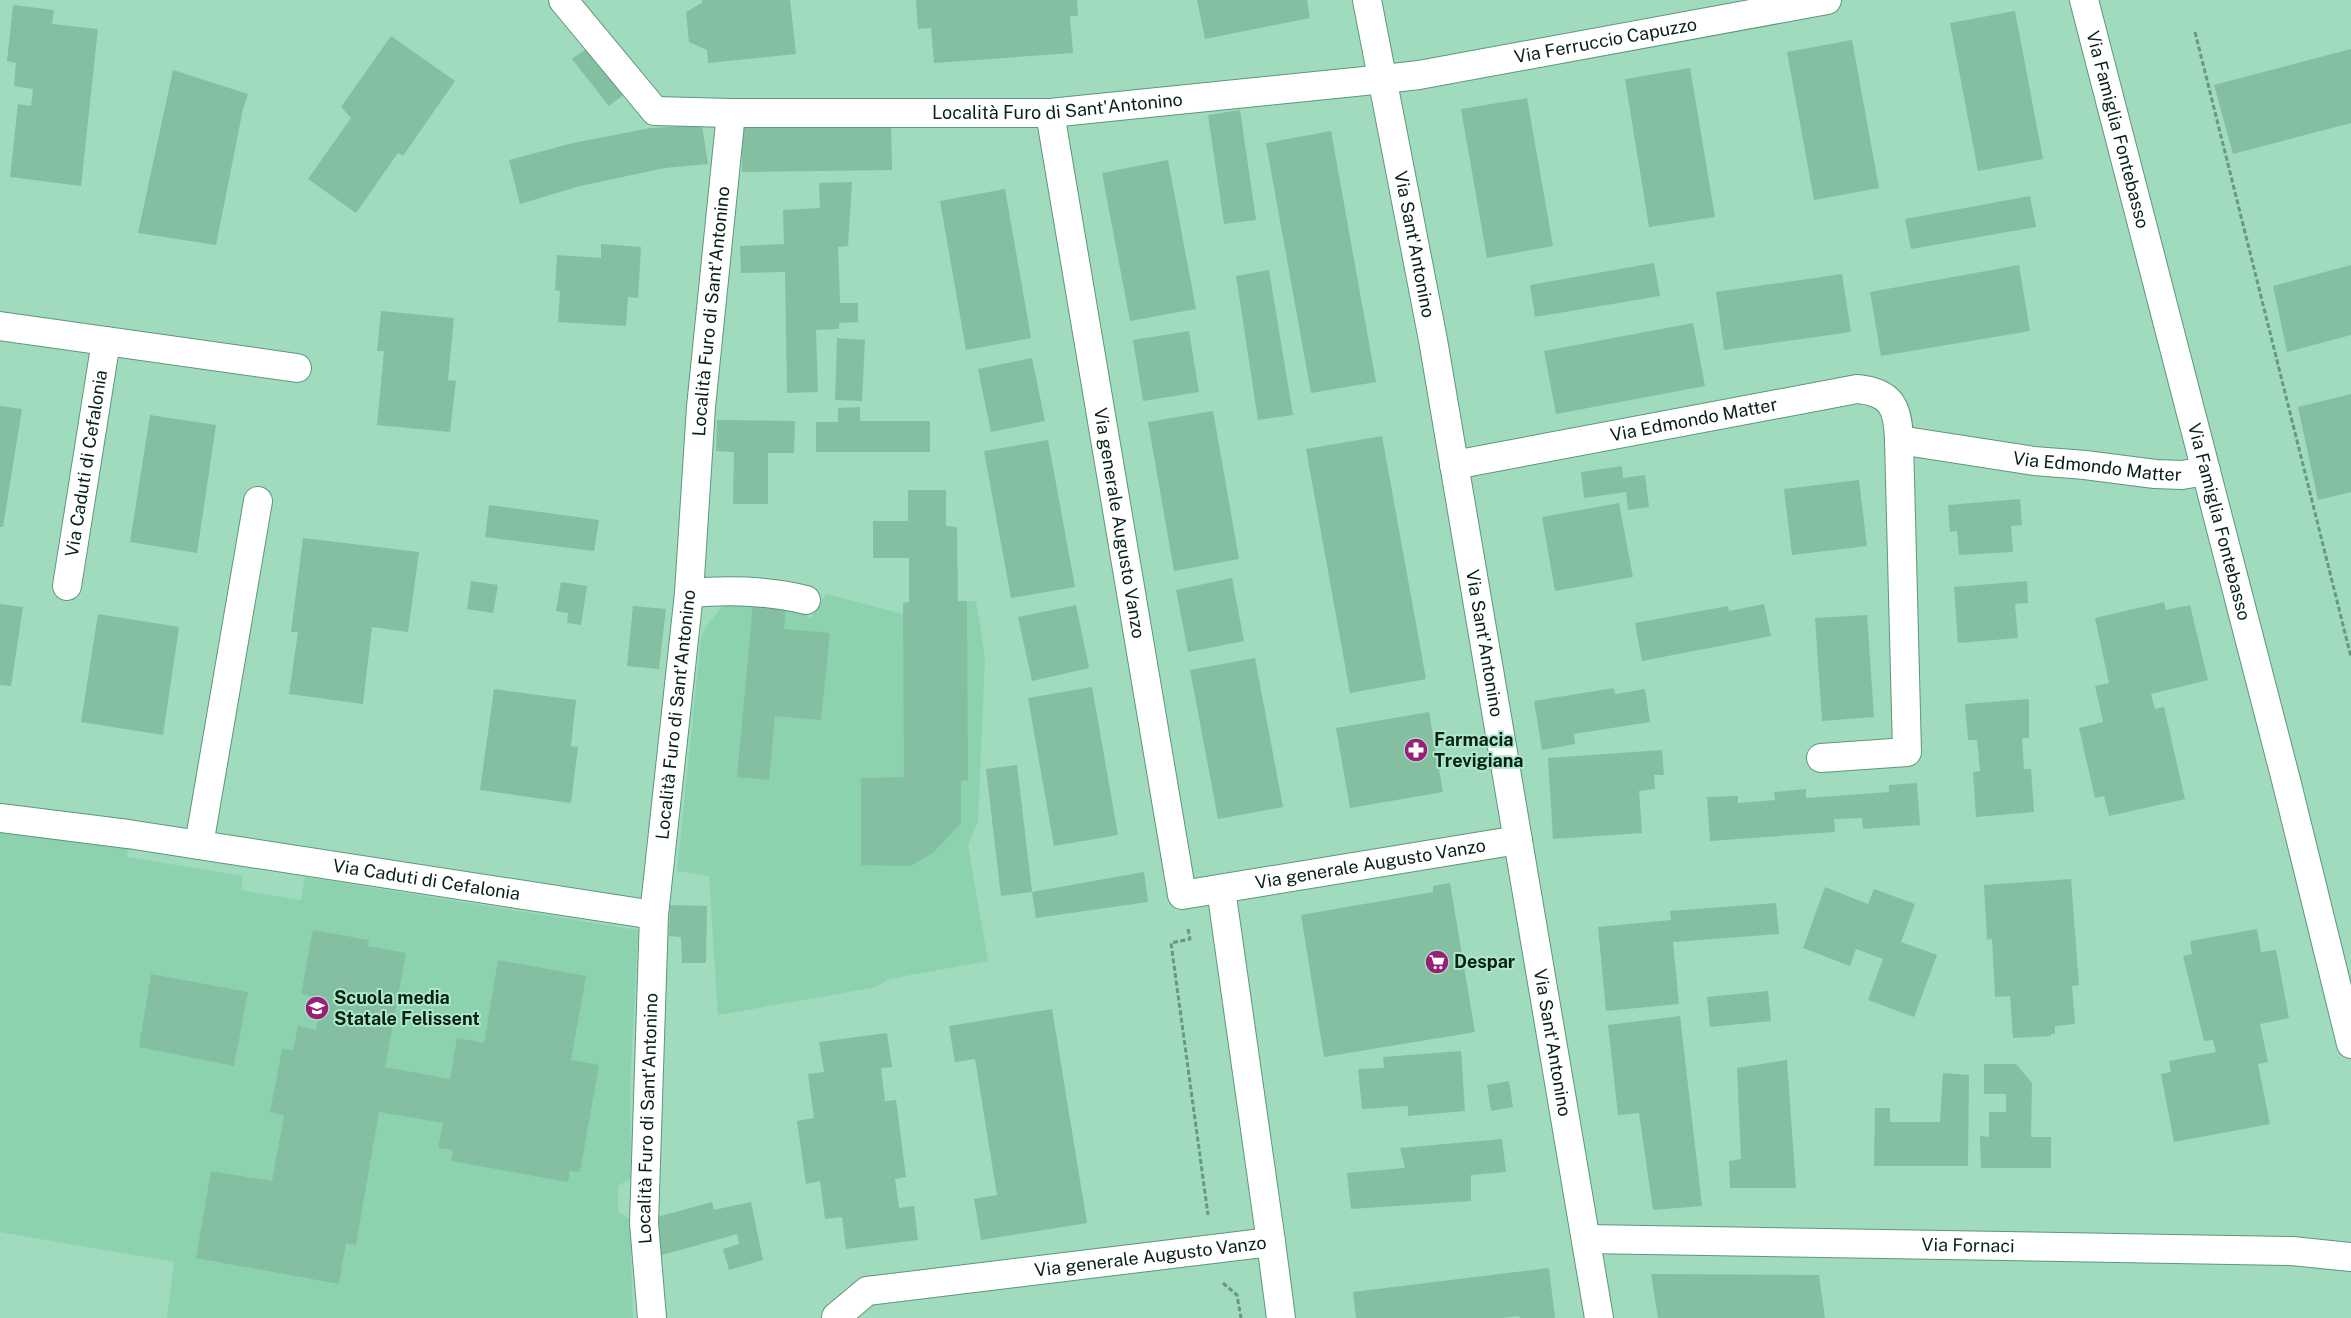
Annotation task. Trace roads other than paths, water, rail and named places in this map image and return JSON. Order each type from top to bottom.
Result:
[{"type":"street","name":"Località Furo di Sant'Antonino","points":[[563,0],[655,111],[731,113],[1050,113],[1384,79]]},
{"type":"street","name":"Via Sant'Antonino","points":[[1367,0],[1384,79],[1433,340],[1600,1318]]},
{"type":"street","name":"Via Ferruccio Capuzzo","points":[[1384,79],[1419,75],[1828,0]]},
{"type":"street","name":"Via Famiglia Fontebasso","points":[[2084,0],[2287,784],[2351,1044]]},
{"type":"street","name":"Località Furo di Sant'Antonino","points":[[652,1318],[644,1223],[654,915],[688,593],[701,407],[731,113]]},
{"type":"street","name":"Via generale Augusto Vanzo","points":[[1050,113],[1182,895],[1518,840]]},
{"type":"street","points":[[0,326],[297,368]]},
{"type":"street","name":"Via Caduti di Cefalonia","points":[[67,586],[106,341]]},
{"type":"street","name":"Via Edmondo Matter","points":[[1454,465],[1857,389],[1872,390],[1886,397],[1895,408],[1899,440],[1907,752],[1821,758]]},
{"type":"street","name":"Via Edmondo Matter","points":[[1899,440],[2034,461],[2085,464],[2155,474],[2182,475],[2206,471]]},
{"type":"street","points":[[199,845],[258,501]]},
{"type":"street","points":[[688,593],[725,590],[782,594],[806,600]]},
{"type":"street","name":"Via Caduti di Cefalonia","points":[[0,818],[199,845],[654,915]]},
{"type":"street","name":"Via generale Augusto Vanzo","points":[[836,1317],[867,1291],[1271,1242],[1222,889]]},
{"type":"street","name":"Via Fornaci","points":[[1586,1239],[2292,1251],[2351,1257]]},
{"type":"street","points":[[1271,1242],[1280,1318]]},
{"type":"place","name":"Farmacia Trevigiana","points":[[1416,750]]},
{"type":"place","name":"Despar","points":[[1437,962]]},
{"type":"place","name":"Scuola media Statale Felissent","points":[[317,1008]]}]
